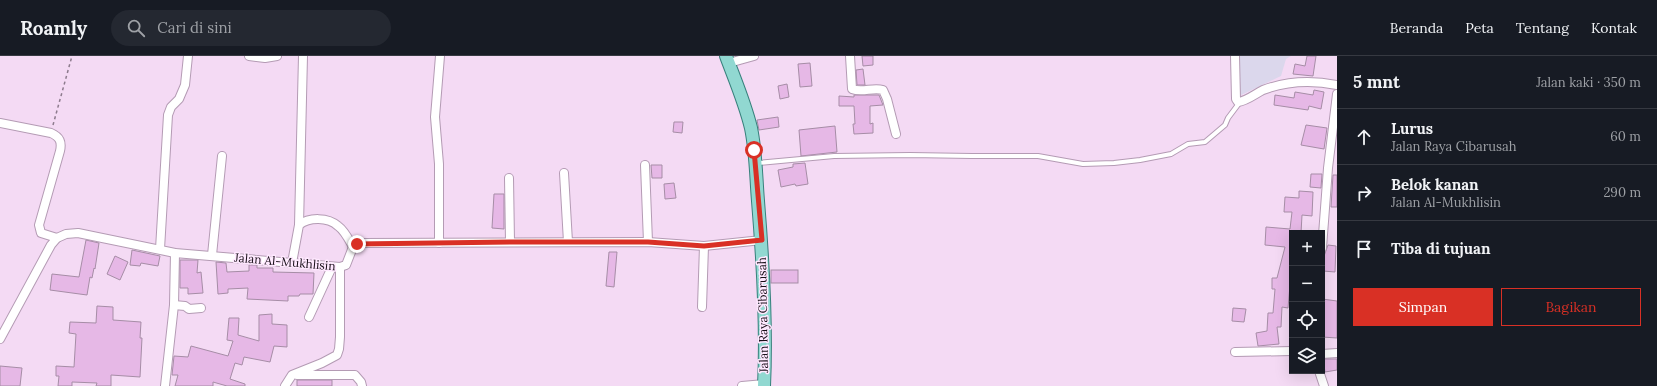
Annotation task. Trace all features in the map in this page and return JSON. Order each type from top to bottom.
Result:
[{"type":"main road","name":"Jalan Raya Cibarusah","points":[[728,60],[747,113],[751,129],[755,163],[762,240],[764,296],[764,385]]},
{"type":"street","points":[[160,249],[168,116],[171,107],[179,99],[185,85],[188,56]]},
{"type":"street","points":[[249,56],[265,58],[277,56]]},
{"type":"street","points":[[292,263],[299,225],[303,56]]},
{"type":"street","points":[[439,243],[439,164],[435,117],[440,56]]},
{"type":"street","points":[[728,60],[754,56]]},
{"type":"street","points":[[850,56],[852,89],[883,90],[887,99],[896,134]]},
{"type":"street","points":[[1235,56],[1237,102],[1279,85],[1302,82],[1324,82],[1337,85]]},
{"type":"street","points":[[1323,230],[1328,168],[1337,94]]},
{"type":"street","points":[[0,123],[51,133],[57,136],[61,144],[41,214],[39,229],[42,234],[57,238],[38,267],[0,340]]},
{"type":"street","points":[[212,255],[222,156]]},
{"type":"street","points":[[645,165],[648,242]]},
{"type":"street","points":[[564,173],[568,242]]},
{"type":"street","points":[[510,178],[510,242]]},
{"type":"street","points":[[299,225],[312,219],[332,222],[339,226],[353,247],[362,243],[510,242],[648,242],[704,246],[762,240]]},
{"type":"street","name":"Jalan Al-Mukhlisin","points":[[57,238],[66,234],[78,233],[175,253],[212,255],[336,267],[346,264],[353,247]]},
{"type":"street","points":[[702,307],[704,246]]},
{"type":"street","points":[[166,386],[174,305],[175,253]]},
{"type":"street","points":[[310,317],[336,267]]},
{"type":"street","points":[[285,386],[292,375],[322,363],[337,355],[340,337],[336,267]]},
{"type":"street","points":[[174,305],[186,306],[189,309],[201,308]]},
{"type":"street","points":[[1235,352],[1289,351]]},
{"type":"street","points":[[1325,354],[1337,353]]},
{"type":"street","points":[[1320,374],[1324,386]]},
{"type":"street","points":[[292,375],[355,376],[362,382],[362,386]]},
{"type":"street","points":[[742,386],[764,385]]},
{"type":"lane","points":[[755,163],[822,157],[904,155],[1038,156],[1083,164],[1140,160],[1171,154],[1188,144],[1205,142],[1225,125],[1228,118],[1240,102]]},
{"type":"path","points":[[51,133],[72,56]]},
{"type":"shaded area","points":[[1235,56],[1291,56],[1286,59],[1281,76],[1237,97]]},
{"type":"building","points":[[862,56],[873,56],[873,65],[863,66]]},
{"type":"building","points":[[1307,56],[1316,56],[1313,76],[1293,74],[1295,64],[1305,66]]},
{"type":"building","points":[[810,63],[812,86],[800,87],[798,64]]},
{"type":"building","points":[[863,69],[865,85],[857,85],[856,70]]},
{"type":"building","points":[[787,84],[789,97],[780,99],[778,86]]},
{"type":"building","points":[[1314,90],[1324,92],[1321,109],[1309,106],[1308,110],[1274,105],[1275,95],[1294,98],[1295,92],[1313,95]]},
{"type":"building","points":[[854,95],[879,95],[883,105],[870,106],[870,124],[873,123],[873,133],[854,134],[854,106],[839,106],[839,96],[854,97]]},
{"type":"building","points":[[778,117],[779,127],[759,130],[757,120]]},
{"type":"building","points":[[674,122],[683,122],[682,133],[673,132]]},
{"type":"building","points":[[1306,125],[1327,128],[1324,149],[1301,145]]},
{"type":"building","points":[[835,126],[837,152],[801,156],[799,130]]},
{"type":"building","points":[[805,163],[808,184],[796,186],[795,184],[781,187],[778,170],[793,167],[793,164]]},
{"type":"building","points":[[651,165],[662,165],[662,178],[652,178]]},
{"type":"building","points":[[1311,174],[1322,174],[1321,188],[1310,187]]},
{"type":"building","points":[[1333,175],[1337,175],[1337,207],[1331,207]]},
{"type":"building","points":[[674,183],[676,198],[665,199],[664,184]]},
{"type":"building","points":[[1299,191],[1313,192],[1312,216],[1302,215],[1301,230],[1289,230],[1289,297],[1288,308],[1282,307],[1281,327],[1277,327],[1279,344],[1258,346],[1256,333],[1267,331],[1268,313],[1273,313],[1275,289],[1272,289],[1272,278],[1277,278],[1285,247],[1265,245],[1266,227],[1290,229],[1292,212],[1284,212],[1285,197],[1299,198]]},
{"type":"building","points":[[494,194],[504,194],[504,229],[492,228]]},
{"type":"building","points":[[86,240],[99,243],[95,269],[94,268],[92,278],[90,277],[87,295],[50,290],[52,274],[79,277]]},
{"type":"building","points":[[1328,245],[1336,246],[1335,272],[1325,271],[1325,253]]},
{"type":"building","points":[[132,250],[160,256],[158,266],[141,263],[140,266],[130,265]]},
{"type":"building","points":[[609,252],[617,252],[614,287],[606,286]]},
{"type":"building","points":[[115,256],[128,262],[120,280],[107,274]]},
{"type":"building","points":[[180,260],[198,260],[197,273],[201,272],[203,293],[188,294],[188,288],[180,288]]},
{"type":"building","points":[[216,262],[226,263],[227,272],[249,271],[249,265],[257,265],[257,268],[273,268],[273,272],[314,273],[313,294],[288,296],[288,301],[247,299],[248,288],[228,289],[228,293],[218,294]]},
{"type":"building","points":[[771,270],[798,270],[798,283],[771,283]]},
{"type":"building","points":[[1325,299],[1337,301],[1337,338],[1325,337]]},
{"type":"building","points":[[97,306],[113,307],[113,320],[141,322],[140,338],[142,338],[140,377],[111,375],[111,386],[96,386],[97,383],[72,382],[72,386],[58,386],[59,376],[56,376],[56,366],[74,367],[76,334],[69,333],[70,322],[96,323]]},
{"type":"building","points":[[1233,308],[1246,309],[1244,322],[1232,321]]},
{"type":"building","points":[[272,314],[272,324],[287,325],[287,347],[274,346],[270,362],[244,357],[242,365],[235,363],[230,379],[245,384],[245,386],[227,386],[213,382],[213,386],[175,386],[178,375],[172,375],[174,356],[188,357],[191,346],[228,356],[233,341],[227,340],[229,318],[239,318],[238,335],[259,341],[259,315]]},
{"type":"building","points":[[1325,359],[1337,359],[1337,370],[1325,372]]},
{"type":"building","points":[[0,366],[22,368],[20,386],[0,386]]},
{"type":"building","points":[[297,380],[332,380],[332,386],[297,386]]},
{"type":"route","points":[[357,244],[648,242],[704,246],[762,240],[754,150]]}]
